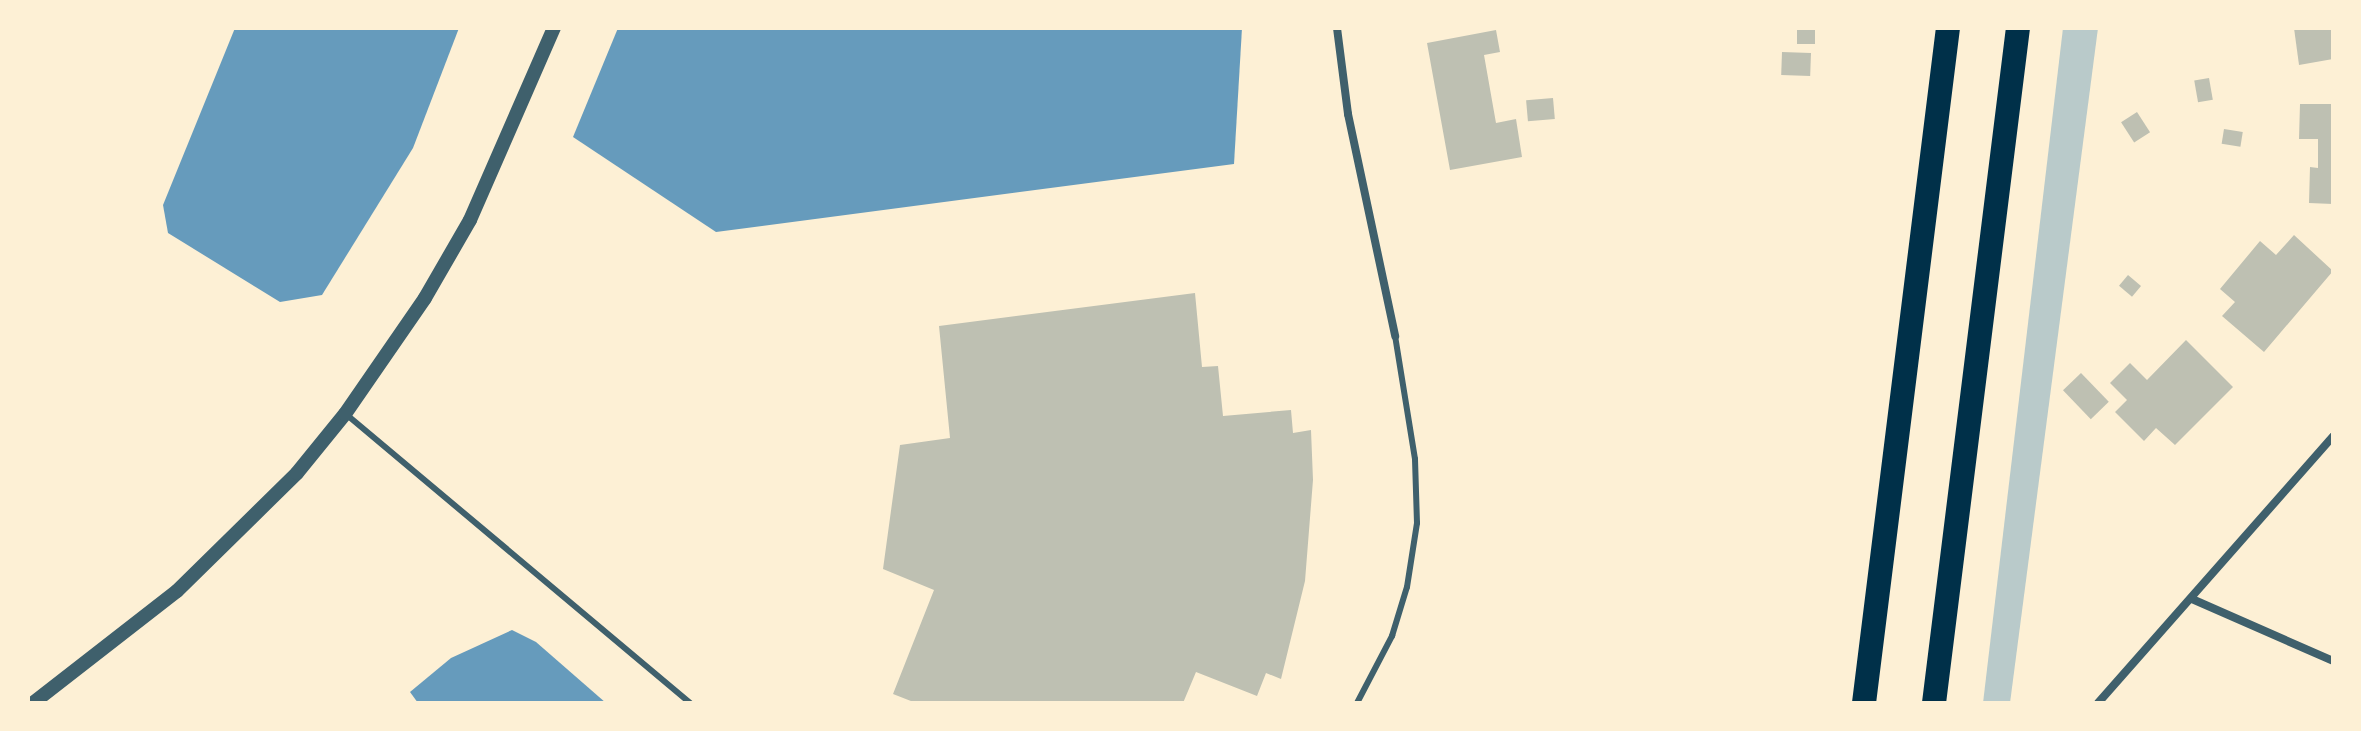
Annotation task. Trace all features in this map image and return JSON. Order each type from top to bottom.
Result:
[{"type":"highway","points":[[1864,703],[1948,28]]},
{"type":"highway","points":[[1934,703],[2018,28]]},
{"type":"street","points":[[33,703],[177,591],[297,473],[345,414],[425,298],[470,220],[554,28]]},
{"type":"street","points":[[1337,28],[1348,114],[1395,336]]},
{"type":"street","points":[[2098,703],[2333,436]]},
{"type":"street","points":[[2192,599],[2333,661]]},
{"type":"lane","points":[[1357,703],[1392,636],[1407,587],[1417,523],[1415,459],[1395,336]]},
{"type":"lane","points":[[345,414],[690,703]]},
{"type":"shaded area","points":[[2063,28],[2098,28],[2010,703],[1983,703]]},
{"type":"water","points":[[235,28],[459,28],[413,148],[322,295],[280,302],[168,233],[163,205]]},
{"type":"water","points":[[618,28],[1242,28],[1234,164],[716,232],[573,137]]},
{"type":"water","points":[[512,630],[536,642],[606,703],[418,703],[410,692],[451,658]]},
{"type":"building","points":[[1797,28],[1815,28],[1815,44],[1797,44]]},
{"type":"building","points":[[2294,28],[2333,28],[2333,59],[2299,65]]},
{"type":"building","points":[[1496,30],[1500,52],[1484,55],[1496,123],[1516,119],[1522,157],[1450,170],[1427,43]]},
{"type":"building","points":[[1782,52],[1811,53],[1810,76],[1781,75]]},
{"type":"building","points":[[2209,78],[2213,100],[2198,102],[2194,81]]},
{"type":"building","points":[[1553,98],[1555,119],[1528,121],[1526,100]]},
{"type":"building","points":[[2300,104],[2333,104],[2333,204],[2309,203],[2310,167],[2318,168],[2318,139],[2299,139]]},
{"type":"building","points":[[2137,112],[2150,132],[2134,142],[2121,122]]},
{"type":"building","points":[[2224,129],[2243,132],[2240,147],[2222,144]]},
{"type":"building","points":[[2294,235],[2333,271],[2264,352],[2222,316],[2235,302],[2220,289],[2260,241],[2276,255]]},
{"type":"building","points":[[2128,275],[2141,286],[2132,297],[2119,286]]},
{"type":"building","points":[[1195,293],[1202,367],[1218,366],[1223,416],[1291,410],[1293,433],[1311,430],[1313,480],[1305,581],[1281,679],[1266,673],[1257,696],[1196,672],[1183,703],[916,703],[893,694],[934,590],[883,569],[900,445],[950,438],[939,326]]},
{"type":"building","points":[[2186,340],[2233,387],[2175,445],[2156,428],[2144,441],[2115,412],[2127,400],[2110,383],[2130,363],[2147,380]]},
{"type":"building","points":[[2081,373],[2109,402],[2091,419],[2063,390]]}]
